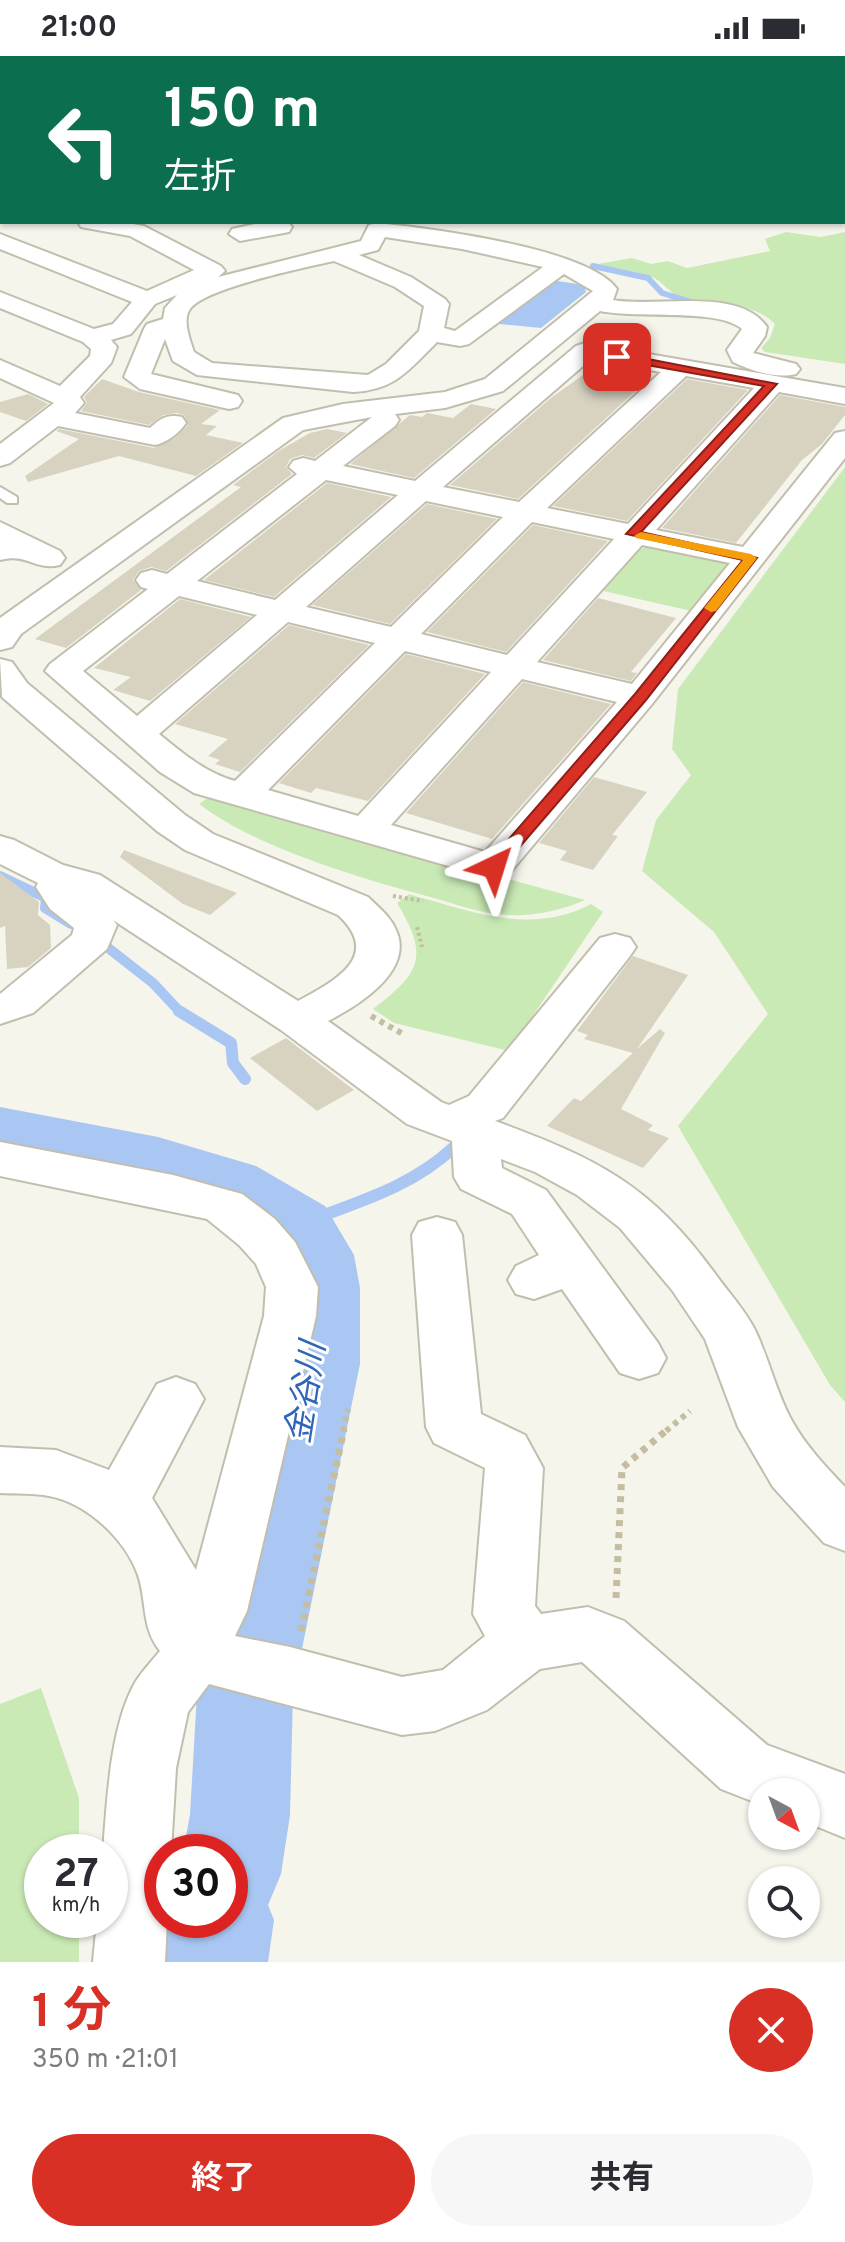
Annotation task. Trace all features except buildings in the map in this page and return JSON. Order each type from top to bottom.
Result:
[{"type":"street","points":[[100,224],[131,230],[213,271],[147,299],[122,329],[102,335]]},
{"type":"street","points":[[240,234],[281,227],[277,224]]},
{"type":"street","points":[[0,640],[9,627],[293,424],[310,418],[442,401],[477,392],[494,385],[604,296],[602,283],[560,266],[377,226],[370,245],[202,291],[178,305],[174,323],[182,356],[206,370],[353,384],[374,383],[395,369],[431,333],[437,304],[403,282],[338,254]]},
{"type":"street","points":[[69,236],[90,241],[131,230]]},
{"type":"street","points":[[0,241],[147,299]]},
{"type":"street","points":[[490,335],[560,266]]},
{"type":"street","points":[[0,299],[124,345],[120,369],[125,373],[139,374]]},
{"type":"street","points":[[595,303],[627,309],[716,310],[750,319],[755,327],[753,336],[740,350],[742,357],[755,363],[845,380]]},
{"type":"street","points":[[174,323],[156,329],[137,377],[149,383],[259,407]]},
{"type":"street","points":[[431,333],[550,340]]},
{"type":"street","points":[[0,457],[58,407],[102,358],[102,335]]},
{"type":"street","points":[[138,734],[283,611],[418,490],[585,351],[845,396]]},
{"type":"street","points":[[0,368],[58,407],[102,426],[155,437],[172,423]]},
{"type":"street","points":[[242,795],[525,512],[680,368]]},
{"type":"street","points":[[365,831],[632,534],[772,384]]},
{"type":"street","points":[[102,426],[138,403]]},
{"type":"street","points":[[385,420],[62,671],[173,764],[207,785],[494,867],[640,697],[845,439]]},
{"type":"street","points":[[248,456],[751,558]]},
{"type":"street","points":[[5,542],[49,558]]},
{"type":"street","points":[[94,567],[640,697]]},
{"type":"street","points":[[0,669],[14,690],[171,823],[199,842],[353,906],[371,923],[377,934],[378,948],[369,971],[329,1002],[297,1020]]},
{"type":"street","points":[[0,848],[49,874],[86,884],[297,1020],[424,1113],[465,1124],[526,1133]]},
{"type":"street","points":[[6,999],[92,940],[96,931],[96,925],[64,900],[49,874]]},
{"type":"street","points":[[465,1124],[486,1107],[615,947]]},
{"type":"street","points":[[465,1124],[478,1177],[529,1202],[553,1271],[639,1358]]},
{"type":"street","points":[[465,1124],[574,1170],[638,1215],[690,1277],[729,1332],[766,1427],[793,1471],[845,1526]]},
{"type":"street","points":[[0,1159],[173,1192],[224,1206],[257,1232],[277,1255],[292,1287],[290,1316],[216,1611],[209,1656],[159,1701],[143,1768],[129,1962]]},
{"type":"street","points":[[437,1235],[454,1427],[505,1451],[514,1468],[504,1614],[528,1644]]},
{"type":"street","points":[[120,1504],[176,1399]]},
{"type":"street","points":[[0,1470],[56,1473],[120,1504],[137,1521],[161,1559],[174,1600],[176,1625],[209,1656],[402,1706],[435,1702],[465,1690],[507,1655],[528,1644],[570,1635],[593,1637],[609,1646],[744,1767],[845,1806]]},
{"type":"path","points":[[404,896],[423,901]]},
{"type":"path","points":[[367,1015],[403,1034]]},
{"type":"path","points":[[290,1675],[348,1409]]},
{"type":"path","points":[[593,1637],[616,1600],[622,1468],[690,1411]]},
{"type":"green space","points":[[786,232],[821,237],[845,232],[845,364],[765,352],[761,348],[770,338],[775,324],[766,316],[744,308],[685,299],[654,278],[598,264],[632,258],[651,264],[668,261],[687,268],[770,251],[765,239]]},
{"type":"green space","points":[[845,467],[845,1402],[830,1385],[678,1126],[768,1014],[714,932],[642,871],[656,820],[691,775],[672,749],[678,689]]},
{"type":"green space","points":[[653,545],[719,558],[735,567],[700,613],[599,590],[640,549]]},
{"type":"green space","points":[[209,797],[585,900],[552,911],[519,915],[463,907],[372,881],[279,848],[223,820],[199,804]]},
{"type":"green space","points":[[409,894],[500,917],[546,918],[591,904],[603,912],[509,1051],[394,1023],[373,1009],[401,985],[415,963],[414,937],[397,903]]},
{"type":"green space","points":[[41,1688],[79,1798],[79,1834],[24,1834],[24,1938],[79,1938],[79,1962],[0,1962],[0,1704]]},
{"type":"water","points":[[551,280],[584,285],[586,292],[541,328],[499,324],[498,321]]},
{"type":"waterway","points":[[593,266],[648,278],[662,293],[698,304]]},
{"type":"waterway","points":[[0,876],[46,898],[45,908],[71,924]]},
{"type":"waterway","points":[[107,947],[153,983],[179,1011]]},
{"type":"waterway","points":[[179,1011],[231,1043],[233,1063],[245,1079]]},
{"type":"waterway","name":"金谷川","points":[[0,1131],[158,1162],[230,1184],[253,1195],[298,1225],[316,1255],[321,1288],[319,1364],[245,1693],[237,1834]]},
{"type":"waterway","points":[[298,1225],[399,1185],[453,1148]]},
{"type":"waterway","name":"金谷川","points":[[215,1962],[219,1938]]},
{"type":"slow traffic","points":[[641,536],[751,558],[711,608]]},
{"type":"route","points":[[494,867],[640,697],[751,558],[632,534],[772,384],[617,357]]}]
